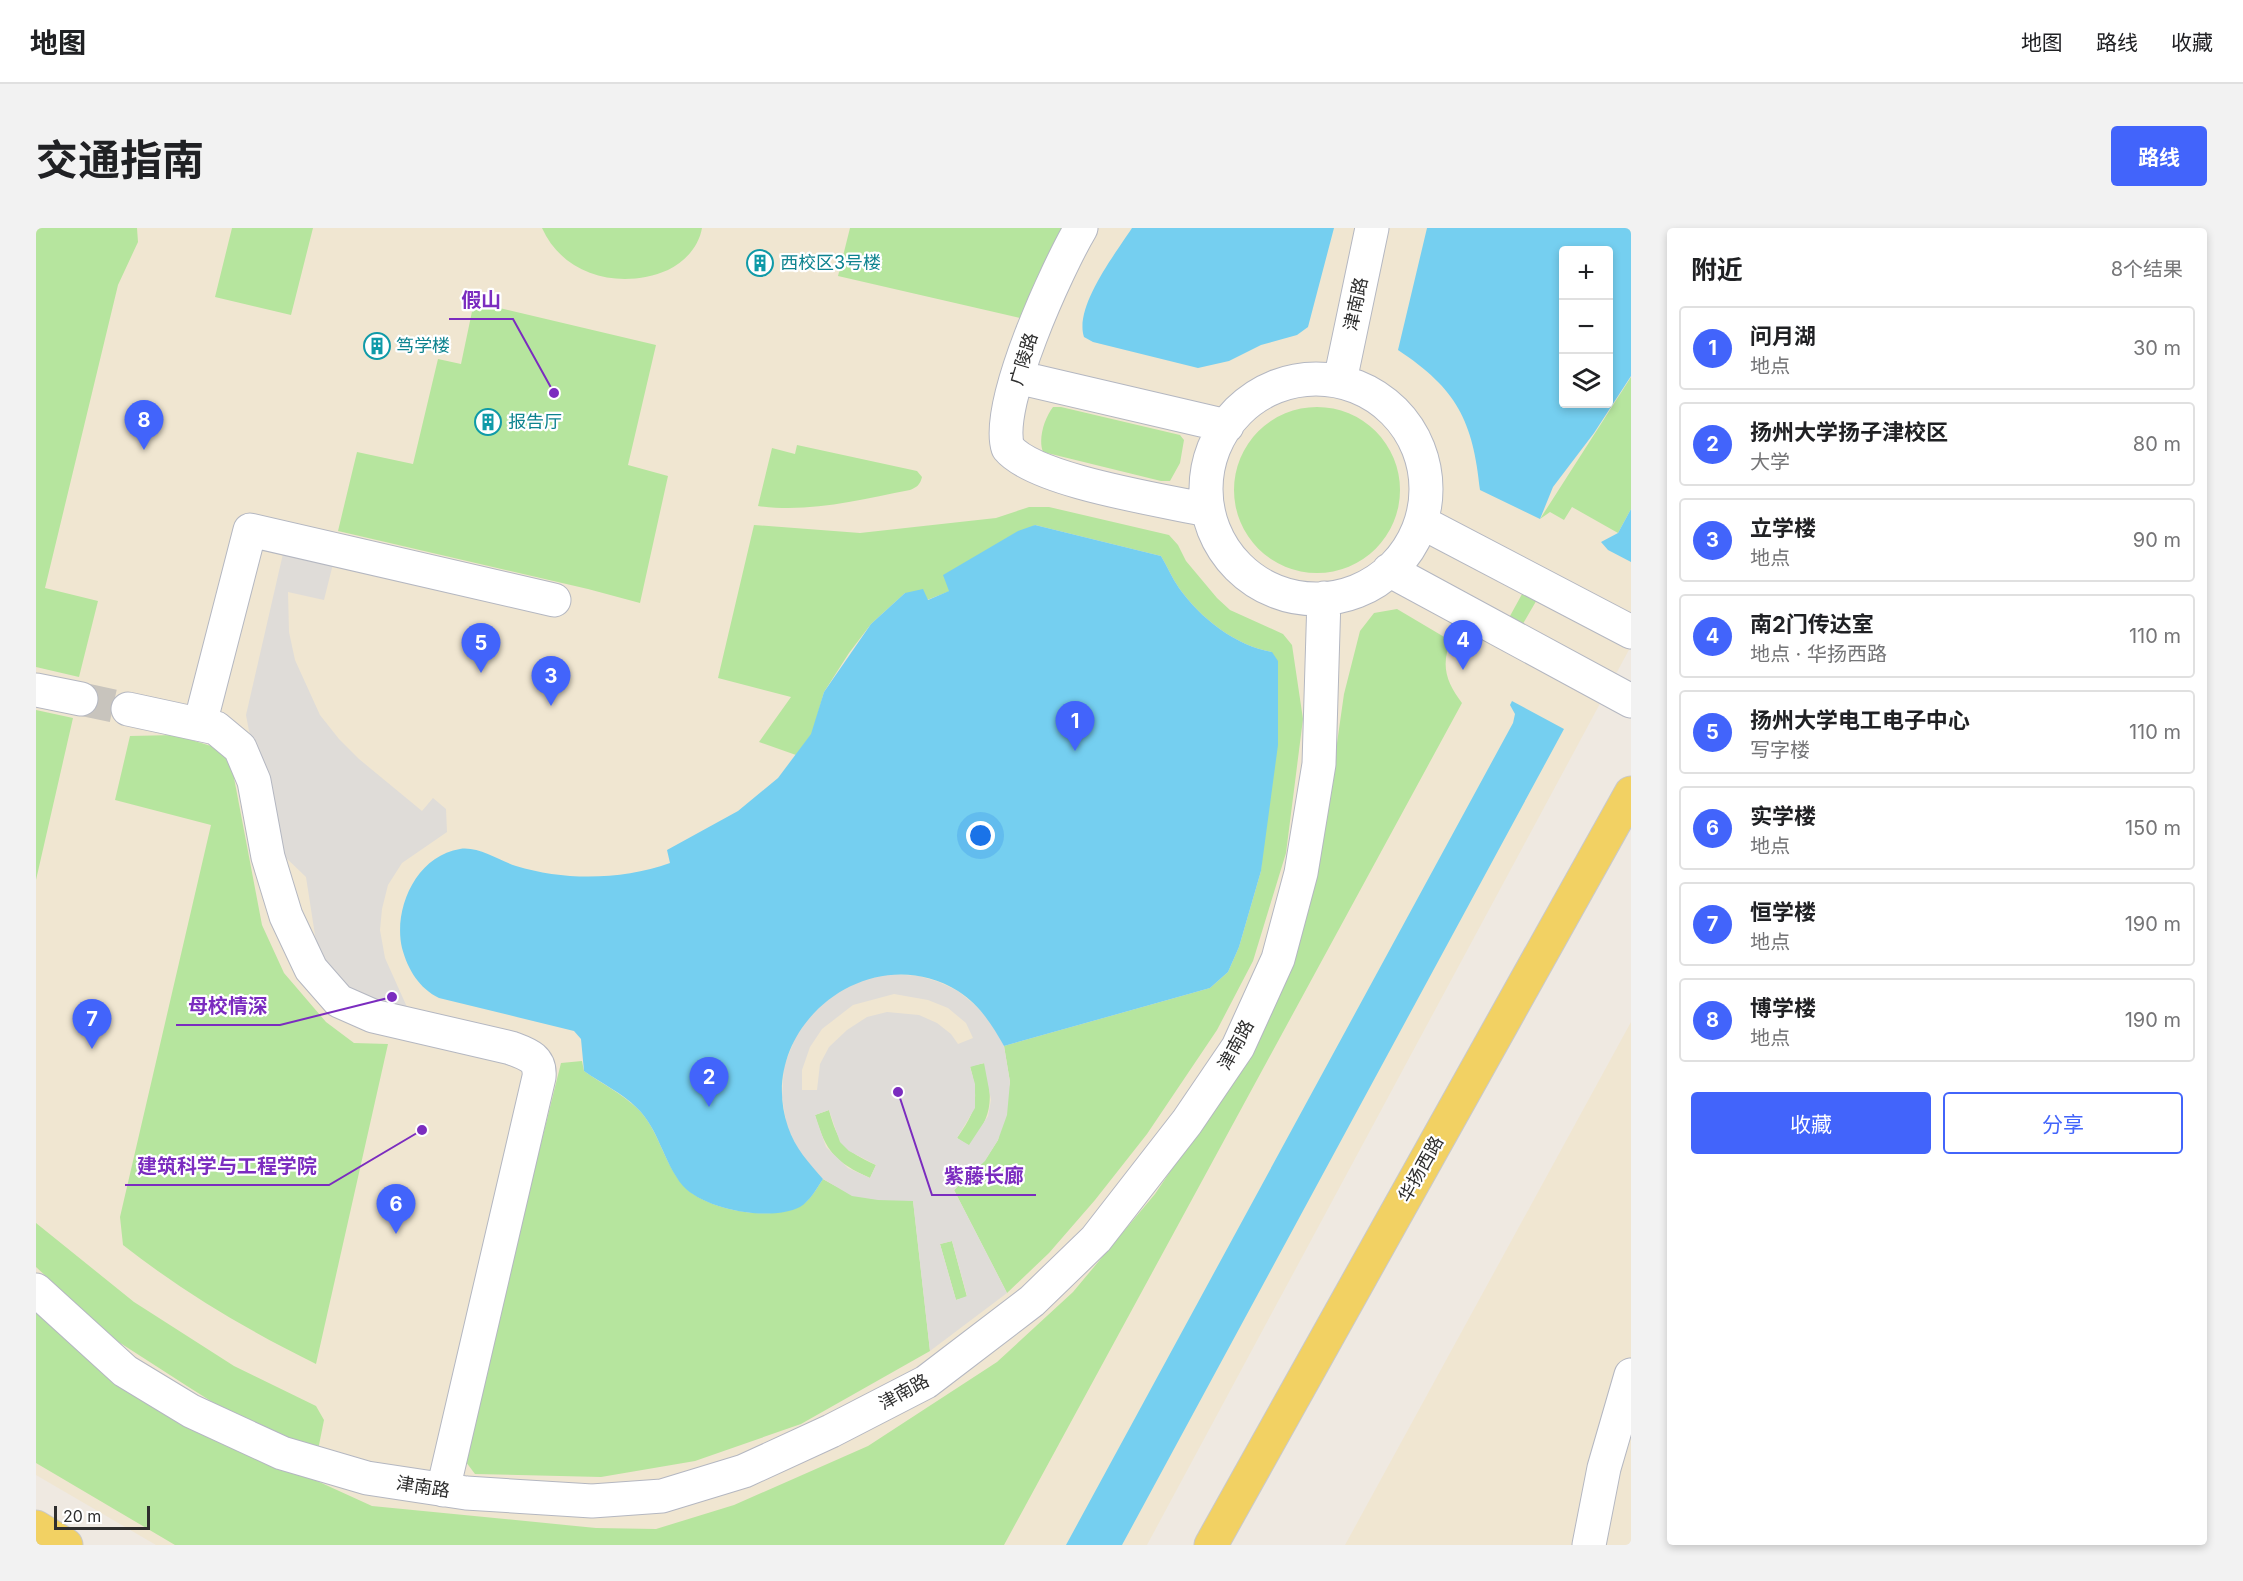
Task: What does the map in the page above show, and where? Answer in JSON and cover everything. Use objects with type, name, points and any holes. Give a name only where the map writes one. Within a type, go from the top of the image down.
[{"type":"main road","name":"华扬西路","points":[[1211,1545],[1631,793]]},
{"type":"main road","points":[[36,1527],[66,1545]]},
{"type":"lane","name":"广陵路","points":[[1082,228],[1051,287],[1017,377],[1006,426],[1008,448],[1019,458],[1052,475],[1208,510]]},
{"type":"lane","name":"津南路","points":[[1340,381],[1372,228]]},
{"type":"lane","points":[[1017,377],[1227,426]]},
{"type":"lane","points":[[1303,379],[1340,381],[1374,394],[1401,418],[1420,449],[1427,486],[1421,522],[1405,555],[1378,580],[1345,596],[1309,600],[1273,591],[1243,572],[1220,544],[1208,510],[1207,474],[1217,439],[1239,410],[1269,389],[1303,379]]},
{"type":"lane","points":[[1421,522],[1631,632]]},
{"type":"lane","points":[[200,724],[250,530],[554,600]]},
{"type":"lane","points":[[1389,570],[1631,701]]},
{"type":"lane","name":"津南路","points":[[36,1290],[125,1371],[191,1411],[282,1454],[367,1478],[444,1490],[592,1501],[662,1497],[744,1471],[831,1431],[926,1382],[1032,1301],[1096,1239],[1187,1122],[1238,1047],[1278,959],[1302,873],[1319,764],[1324,598]]},
{"type":"lane","points":[[36,690],[81,699]]},
{"type":"lane","points":[[128,709],[216,728],[240,748],[254,781],[268,857],[286,916],[311,969],[331,994],[361,1013],[525,1053],[533,1057],[540,1070],[444,1490]]},
{"type":"lane","points":[[1589,1545],[1604,1468],[1631,1375]]},
{"type":"shaded area","points":[[36,228],[1631,228],[1631,646],[1147,1545],[156,1545],[36,1475]]},
{"type":"shaded area","points":[[285,545],[335,556],[324,600],[288,592],[289,632],[295,660],[320,715],[359,759],[422,811],[433,798],[446,809],[447,832],[402,863],[388,885],[382,909],[380,930],[385,958],[411,1016],[351,1001],[317,948],[306,877],[281,853],[259,755],[249,731],[246,715]]},
{"type":"shaded area","points":[[892,974],[919,976],[958,991],[990,1021],[1004,1046],[1010,1082],[1007,1115],[998,1140],[985,1161],[954,1190],[1007,1293],[930,1351],[913,1201],[878,1200],[852,1196],[823,1179],[800,1153],[787,1127],[782,1097],[784,1066],[798,1031],[811,1013],[827,998],[866,978]],"holes":[[[894,994],[928,1000],[948,1008],[966,1023],[973,1038],[958,1044],[951,1034],[937,1023],[919,1015],[887,1012],[867,1017],[847,1030],[829,1047],[820,1064],[817,1090],[802,1090],[802,1070],[810,1047],[822,1029],[853,1005]],[[984,1063],[991,1100],[988,1116],[969,1145],[957,1138],[975,1108],[975,1084],[970,1067]],[[829,1110],[840,1142],[849,1151],[876,1165],[870,1178],[848,1168],[826,1147],[815,1115]],[[952,1241],[967,1296],[956,1300],[940,1244]]]},
{"type":"shaded area","points":[[1631,1022],[1631,1545],[1345,1545]]},
{"type":"green space","points":[[36,228],[137,228],[138,242],[118,285],[45,588],[98,601],[79,677],[36,667]]},
{"type":"green space","points":[[232,228],[313,228],[291,315],[215,297]]},
{"type":"green space","points":[[542,228],[702,228],[698,241],[680,263],[650,276],[632,279],[596,275],[579,268],[564,258],[552,245]]},
{"type":"green space","points":[[850,228],[1063,228],[1020,318],[838,276]]},
{"type":"green space","points":[[474,302],[656,345],[628,465],[668,476],[640,603],[338,531],[357,452],[413,464],[438,359],[461,364]]},
{"type":"green space","points":[[1631,377],[1631,509],[1618,533],[1572,507],[1564,520],[1550,512],[1540,519],[1613,408]]},
{"type":"green space","points":[[1053,407],[1180,435],[1184,440],[1180,463],[1170,481],[1161,481],[1043,452],[1041,441],[1043,429]]},
{"type":"green space","points":[[1317,407],[1349,414],[1376,431],[1393,458],[1400,490],[1393,522],[1376,549],[1349,566],[1317,573],[1285,566],[1258,549],[1241,522],[1234,490],[1241,458],[1258,431],[1285,414]]},
{"type":"green space","points":[[797,445],[917,471],[922,477],[918,485],[910,490],[853,501],[796,508],[758,506],[772,448],[795,454]]},
{"type":"green space","points":[[1029,507],[1049,507],[1169,535],[1178,545],[1186,561],[1230,610],[1283,634],[1292,645],[1303,719],[1286,853],[1253,961],[1217,1030],[1147,1134],[1095,1200],[1049,1253],[1007,1293],[954,1190],[985,1160],[998,1140],[1010,1082],[1004,1046],[1210,988],[1228,972],[1239,947],[1261,871],[1272,652],[1245,644],[1208,620],[1179,588],[1161,556],[1035,525],[944,575],[950,591],[927,600],[905,593],[871,624],[824,692],[812,734],[796,755],[759,742],[791,697],[718,678],[754,525],[860,533],[996,518]]},
{"type":"green space","points":[[1528,583],[1542,591],[1517,634],[1504,627]]},
{"type":"green space","points":[[1397,609],[1451,641],[1446,658],[1447,674],[1452,688],[1462,703],[1004,1545],[175,1545],[36,1463],[36,1313],[114,1380],[185,1421],[372,1506],[596,1528],[656,1529],[734,1505],[868,1446],[997,1362],[1073,1292],[1155,1194],[1236,1074],[1289,961],[1309,909],[1323,841],[1344,694],[1360,631],[1374,613]]},
{"type":"green space","points":[[36,710],[73,718],[36,880]]},
{"type":"green space","points":[[175,735],[211,746],[231,762],[262,925],[284,973],[326,1022],[354,1043],[388,1044],[316,1364],[216,1309],[169,1279],[123,1245],[120,1217],[211,825],[115,800],[130,736]]},
{"type":"green space","points":[[582,1061],[584,1071],[637,1108],[651,1126],[677,1177],[684,1186],[707,1202],[756,1213],[788,1211],[807,1201],[823,1179],[857,1195],[886,1200],[913,1200],[930,1351],[801,1424],[695,1461],[601,1477],[475,1474],[466,1462],[468,1437],[561,1063]]},
{"type":"green space","points":[[985,1063],[990,1097],[989,1107],[983,1125],[969,1146],[957,1138],[969,1120],[974,1104],[975,1087],[970,1066]]},
{"type":"green space","points":[[829,1110],[836,1131],[844,1145],[876,1165],[870,1178],[848,1167],[828,1147],[815,1115]]},
{"type":"green space","points":[[36,1223],[134,1302],[234,1366],[316,1406],[324,1420],[318,1450],[258,1431],[114,1339],[36,1267]]},
{"type":"green space","points":[[952,1241],[967,1297],[956,1300],[940,1244]]},
{"type":"water","points":[[1132,228],[1334,228],[1308,327],[1297,335],[1261,345],[1229,361],[1198,368],[1093,342],[1084,337],[1082,325],[1090,296]]},
{"type":"water","points":[[1427,228],[1631,228],[1631,376],[1613,404],[1613,246],[1559,246],[1559,408],[1610,408],[1553,487],[1540,519],[1480,490],[1473,444],[1467,426],[1448,393],[1418,364],[1398,350]]},
{"type":"water","points":[[1631,509],[1631,562],[1608,550],[1601,542],[1618,533]]},
{"type":"water","points":[[1035,525],[1161,556],[1179,588],[1208,620],[1245,644],[1272,652],[1278,661],[1278,745],[1261,871],[1239,947],[1228,972],[1210,988],[1004,1046],[979,1009],[958,991],[924,977],[889,975],[856,984],[827,1001],[803,1026],[788,1056],[782,1090],[788,1127],[794,1142],[823,1179],[810,1198],[800,1207],[788,1211],[756,1213],[706,1202],[683,1186],[670,1167],[644,1116],[625,1098],[584,1071],[581,1039],[574,1031],[439,998],[415,978],[402,948],[401,917],[411,886],[431,862],[445,854],[467,849],[535,871],[574,876],[633,873],[670,863],[667,850],[738,811],[778,778],[811,734],[824,692],[871,624],[905,593],[923,589],[928,600],[949,591],[943,575],[1018,531]]},
{"type":"water","points":[[1512,701],[1564,729],[1122,1545],[1066,1545],[1513,723],[1515,714],[1510,705]]},
{"type":"tunnel","points":[[81,699],[128,709]]},
{"type":"place","name":"西校区3号楼","points":[[760,263]]},
{"type":"place","name":"笃学楼","points":[[377,346]]},
{"type":"place","name":"假山","points":[[554,393]]},
{"type":"place","name":"报告厅","points":[[488,422]]},
{"type":"place","name":"博学楼","points":[[144,450]]},
{"type":"place","name":"南2门传达室","points":[[1463,670]]},
{"type":"place","name":"扬州大学电工电子中心","points":[[481,673]]},
{"type":"place","name":"立学楼","points":[[551,706]]},
{"type":"place","name":"问月湖","points":[[1075,751]]},
{"type":"place","name":"母校情深","points":[[392,997]]},
{"type":"place","name":"恒学楼","points":[[92,1049]]},
{"type":"place","name":"紫藤长廊","points":[[898,1092]]},
{"type":"place","name":"扬州大学扬子津校区","points":[[709,1107]]},
{"type":"place","name":"建筑科学与工程学院","points":[[422,1130]]},
{"type":"place","name":"实学楼","points":[[396,1234]]}]
